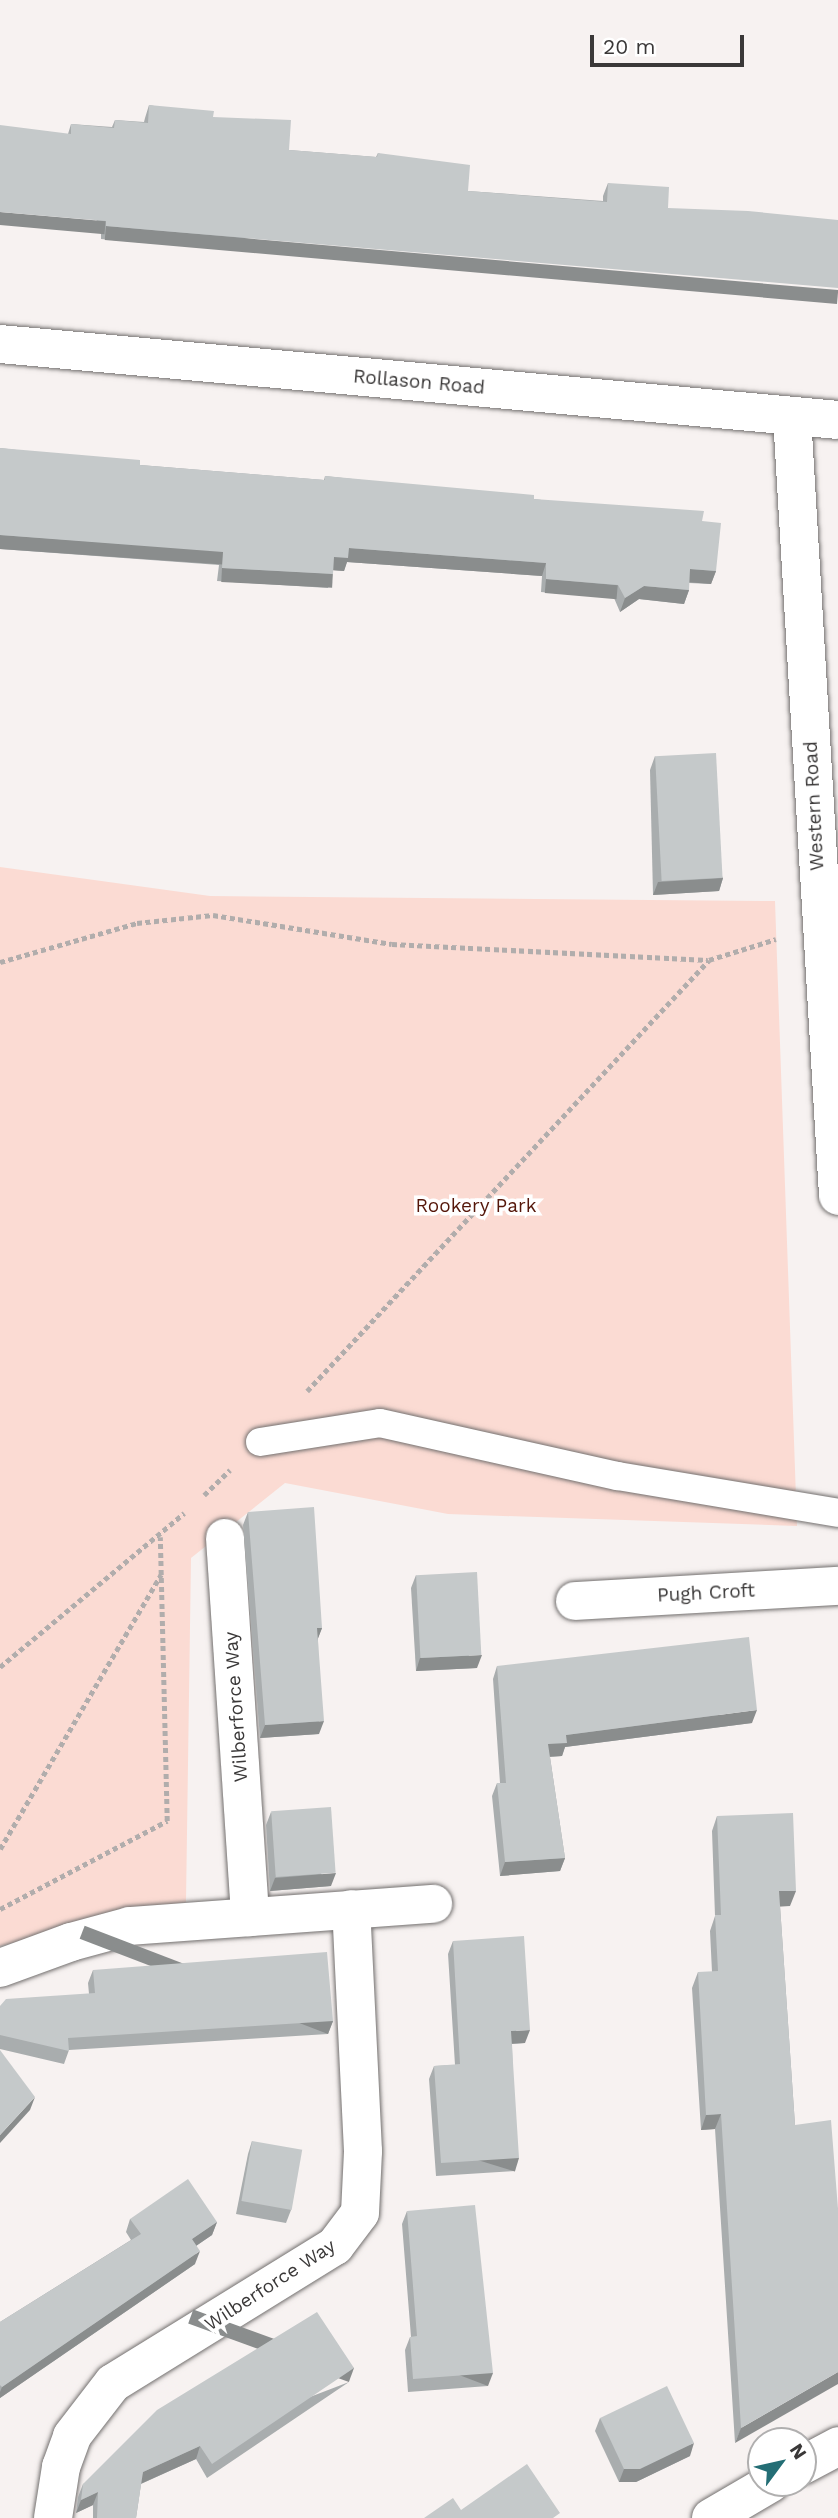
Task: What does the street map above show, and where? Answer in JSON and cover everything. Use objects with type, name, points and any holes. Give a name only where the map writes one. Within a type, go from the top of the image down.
[{"type":"street","name":"Rollason Road","points":[[0,344],[838,420]]},
{"type":"street","name":"Western Road","points":[[792,416],[838,1196]]},
{"type":"street","name":"Wilberforce Way","points":[[225,1538],[250,1917]]},
{"type":"street","name":"Pugh Croft","points":[[575,1601],[838,1586]]},
{"type":"street","points":[[0,1968],[58,1946],[130,1926],[433,1903]]},
{"type":"street","name":"Wilberforce Way","points":[[53,2518],[61,2467],[72,2436],[113,2383],[335,2246],[360,2213],[363,2172],[351,1909]]},
{"type":"street","points":[[817,2457],[838,2446]]},
{"type":"street","points":[[711,2518],[747,2497]]},
{"type":"lane","points":[[260,1442],[380,1423],[618,1476],[838,1513]]},
{"type":"path","points":[[0,962],[123,926],[212,915],[392,944],[709,960],[821,925]]},
{"type":"path","points":[[200,1499],[260,1442],[709,960]]},
{"type":"path","points":[[0,1667],[160,1536],[190,1508]]},
{"type":"path","points":[[0,1909],[167,1821],[160,1536]]},
{"type":"path","points":[[0,1849],[161,1574]]},
{"type":"green space","name":"Rookery Park","points":[[0,867],[210,896],[775,901],[797,1526],[448,1514],[285,1483],[191,1558],[186,1902],[0,1946]]},
{"type":"building","points":[[149,105],[214,111],[213,117],[291,120],[289,150],[377,157],[378,153],[470,165],[468,191],[607,202],[608,183],[669,187],[668,208],[748,211],[838,220],[838,288],[106,226],[106,221],[0,212],[0,125],[71,134],[71,124],[114,128],[115,120],[148,123]]},
{"type":"building","points":[[0,448],[140,460],[140,465],[325,480],[325,476],[534,495],[534,499],[704,511],[702,521],[721,523],[716,571],[690,569],[689,590],[644,586],[625,598],[618,585],[546,579],[546,563],[349,548],[348,558],[334,557],[333,574],[222,568],[223,552],[0,535]]},
{"type":"building","points":[[716,753],[723,878],[662,881],[655,756]]},
{"type":"building","points":[[314,1507],[322,1628],[317,1628],[324,1721],[265,1725],[248,1512]]},
{"type":"building","points":[[477,1572],[481,1655],[420,1658],[416,1575]]},
{"type":"building","points":[[749,1637],[757,1710],[566,1735],[567,1743],[548,1744],[565,1858],[505,1862],[497,1783],[506,1783],[497,1666]]},
{"type":"building","points":[[331,1807],[336,1873],[276,1877],[271,1811]]},
{"type":"building","points":[[793,1813],[796,1891],[779,1891],[795,2125],[831,2120],[838,2209],[838,2372],[741,2428],[721,2114],[706,2115],[698,1972],[718,1971],[715,1915],[721,1915],[717,1816]]},
{"type":"building","points":[[524,1936],[530,2030],[511,2031],[519,2158],[441,2163],[434,2066],[460,2064],[453,1941]]},
{"type":"building","points":[[327,1952],[333,2021],[68,2038],[69,2051],[0,2035],[0,2006],[6,1999],[95,1993],[93,1970]]},
{"type":"building","points":[[0,2050],[35,2097],[0,2135]]},
{"type":"building","points":[[252,2141],[302,2150],[292,2210],[241,2201]]},
{"type":"building","points":[[188,2179],[217,2222],[192,2239],[200,2251],[2,2387],[0,2322],[141,2234],[130,2219]]},
{"type":"building","points":[[475,2205],[493,2373],[413,2379],[410,2337],[417,2336],[407,2211]]},
{"type":"building","points":[[317,2312],[354,2368],[212,2464],[200,2446],[143,2472],[136,2518],[97,2518],[98,2492],[81,2500],[83,2484],[157,2410]]},
{"type":"building","points":[[667,2386],[694,2443],[640,2469],[624,2469],[600,2418]]},
{"type":"building","points":[[527,2464],[560,2513],[553,2518],[424,2518],[453,2498],[461,2510]]}]
